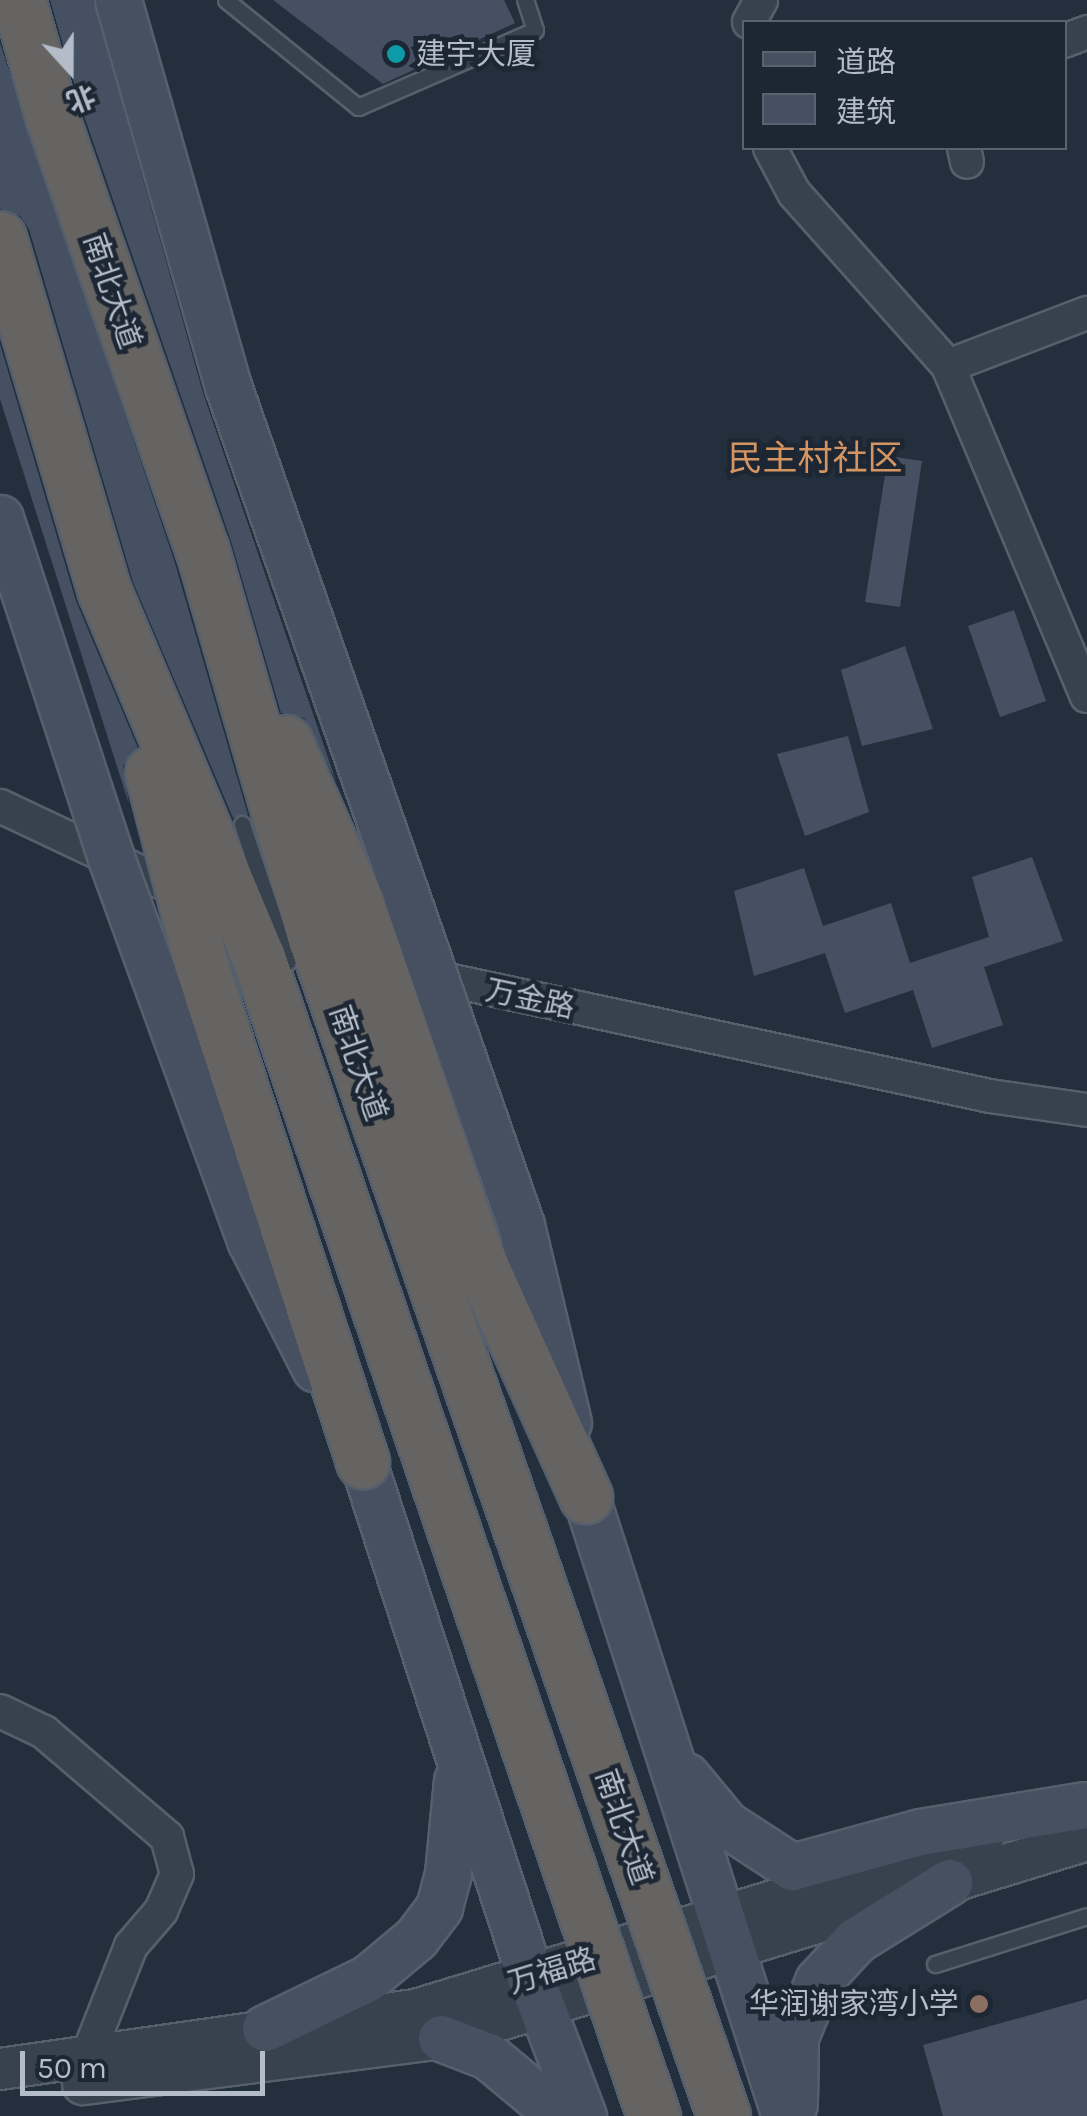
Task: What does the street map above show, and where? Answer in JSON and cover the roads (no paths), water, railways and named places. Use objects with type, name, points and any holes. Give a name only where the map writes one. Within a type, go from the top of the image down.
[{"type":"highway","name":"南北大道","points":[[19,0],[53,119],[203,551],[314,939],[724,2116]]},
{"type":"highway","name":"南北大道","points":[[0,238],[105,592],[259,958],[654,2116]]},
{"type":"highway","points":[[203,551],[358,904],[476,1253],[586,1497]]},
{"type":"highway","points":[[105,592],[202,963],[363,1462]]},
{"type":"main road","points":[[118,0],[228,386],[521,1226],[586,1497],[785,2116]]},
{"type":"main road","points":[[0,518],[111,858],[250,1240],[363,1462],[458,1762],[537,1995],[583,2116]]},
{"type":"main road","points":[[665,1741],[710,1810],[773,1860],[792,1867],[920,1832],[1086,1816]]},
{"type":"main road","points":[[265,2028],[368,1978],[416,1938],[439,1907],[458,1762]]},
{"type":"main road","points":[[794,2116],[795,2037],[818,1980],[856,1940],[949,1882]]},
{"type":"main road","points":[[441,2038],[488,2056],[560,2116]]},
{"type":"street","points":[[771,150],[794,192],[948,366],[1087,696]]},
{"type":"street","points":[[948,366],[1087,312]]},
{"type":"street","name":"万金路","points":[[0,806],[295,961],[952,1088],[1087,1110]]},
{"type":"street","points":[[0,1710],[44,1732],[167,1837],[177,1874],[160,1911],[130,1946],[87,2057]]},
{"type":"street","name":"万福路","points":[[0,2095],[441,2038],[618,1953],[726,1934],[949,1882],[1086,1816]]},
{"type":"street","name":"万福路","points":[[726,1934],[1086,1816]]},
{"type":"street","name":"万福路","points":[[0,2068],[265,2028],[537,1995]]},
{"type":"lane","points":[[226,0],[358,107],[535,30],[525,0]]},
{"type":"lane","points":[[295,961],[249,821],[295,961]]},
{"type":"lane","points":[[572,1814],[618,1953]]},
{"type":"lane","points":[[935,1964],[1087,1916]]},
{"type":"place","name":"建宇大厦","points":[[396,54]]},
{"type":"place","name":"华润谢家湾小学","points":[[979,2004]]},
{"type":"district","name":"民主村社区","points":[[815,459]]}]
